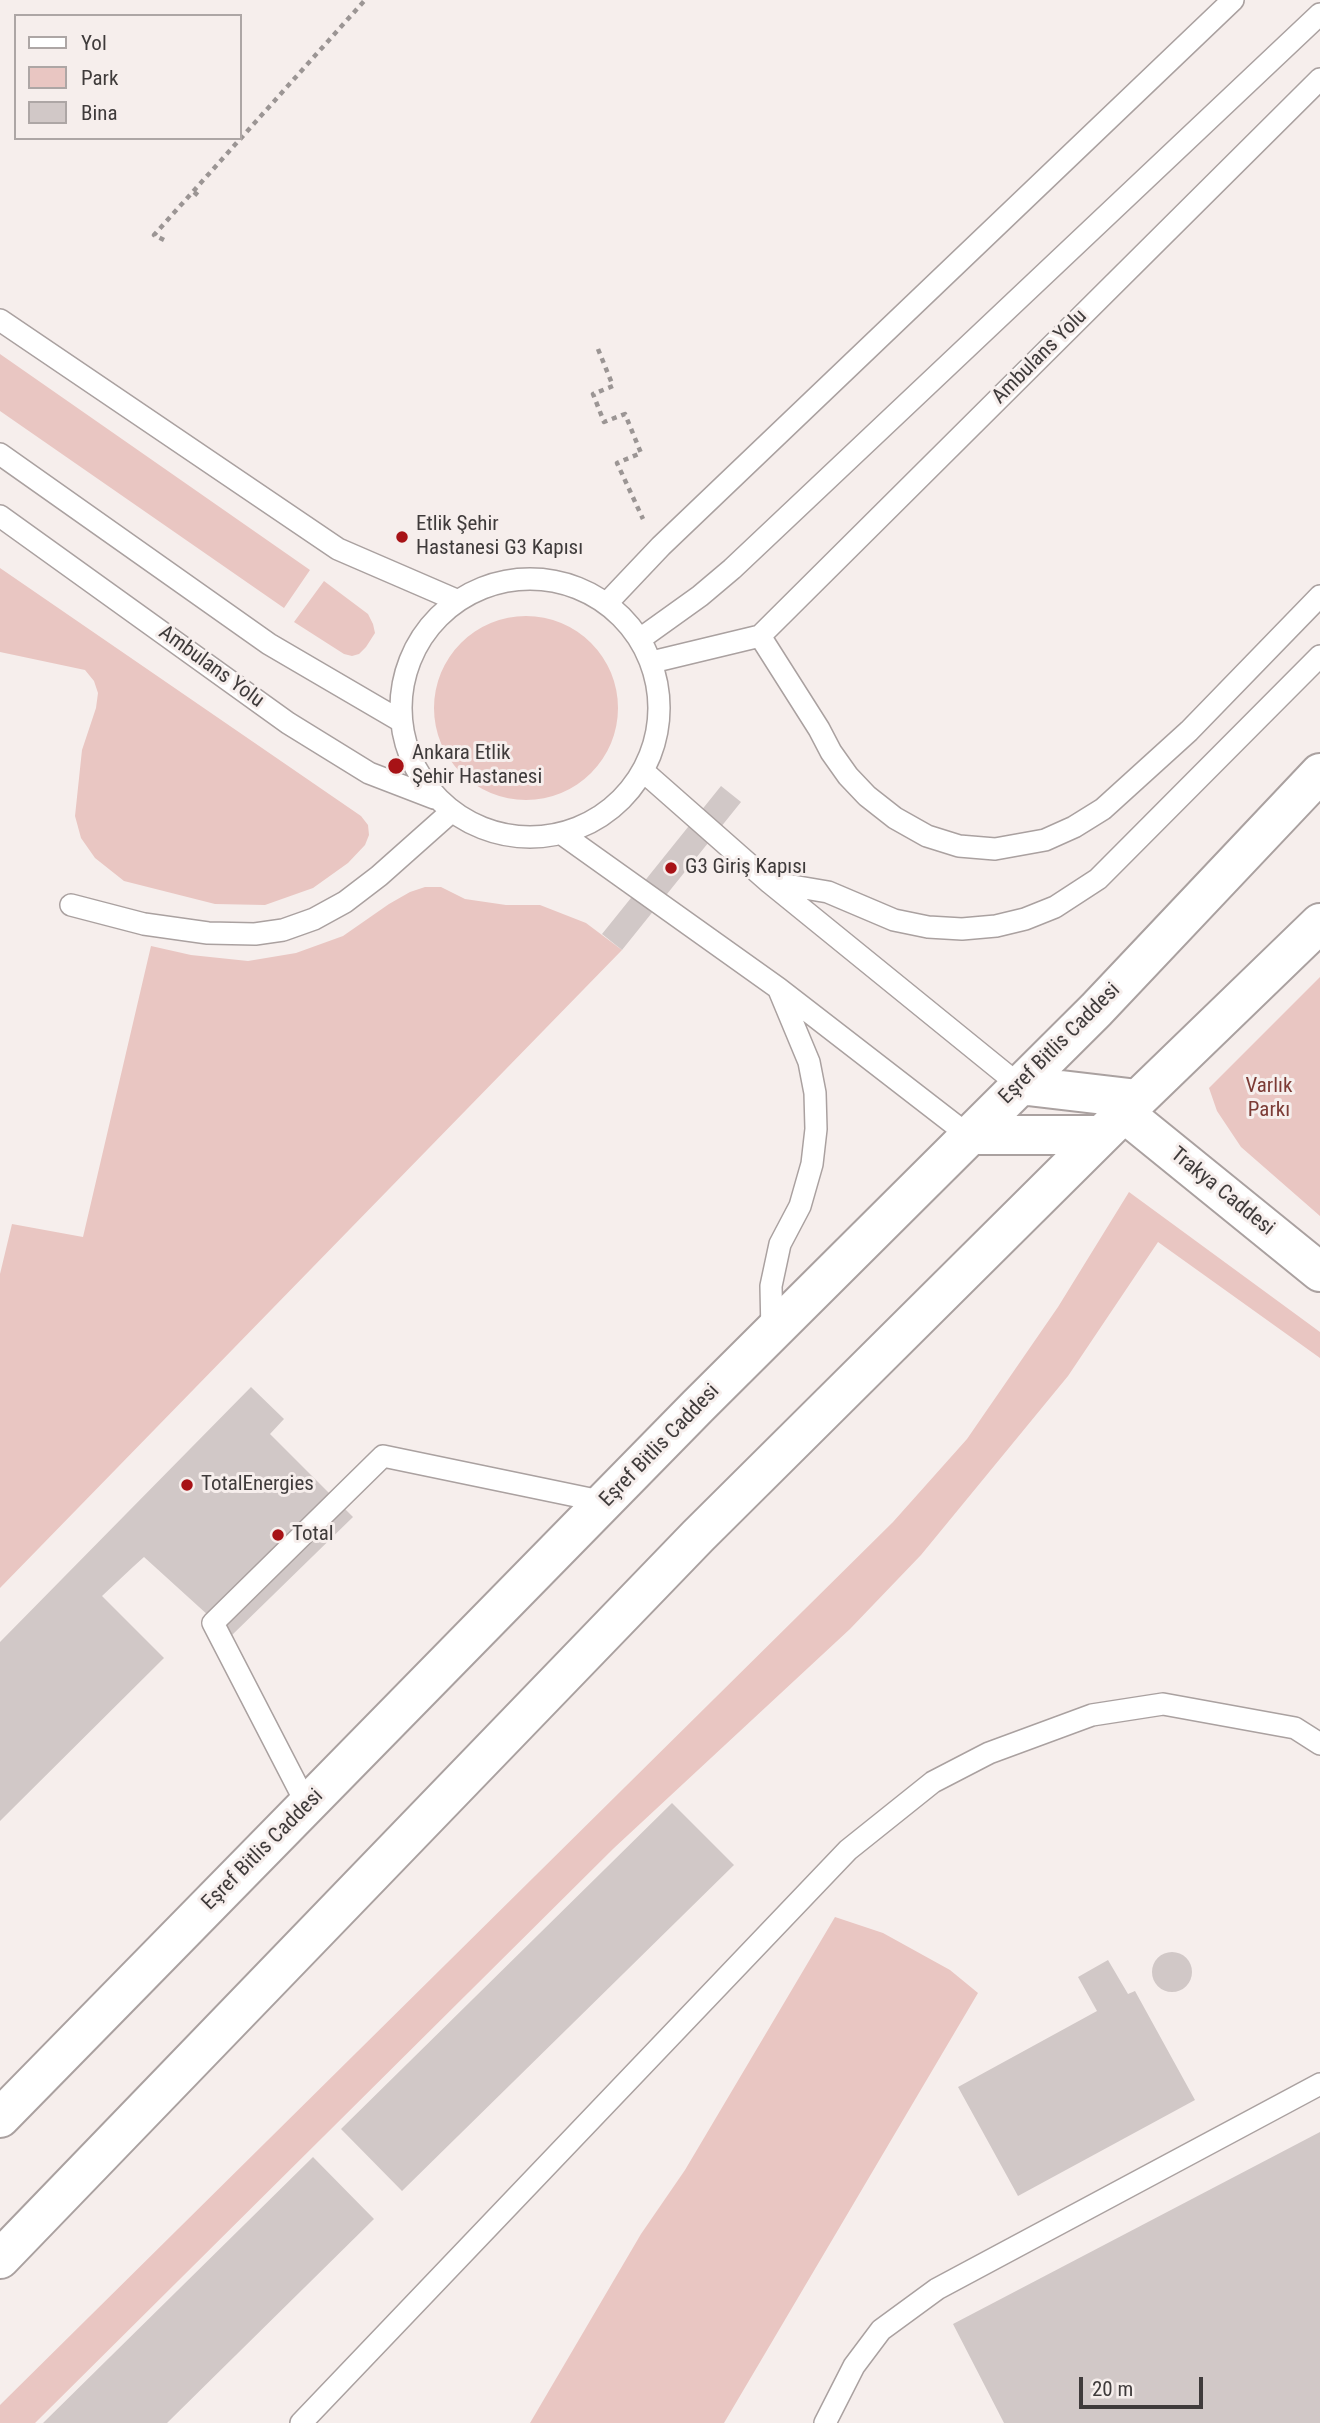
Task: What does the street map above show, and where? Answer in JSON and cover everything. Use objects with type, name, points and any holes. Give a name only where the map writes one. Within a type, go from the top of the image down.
[{"type":"main road","name":"Eşref Bitlis Caddesi","points":[[0,2118],[968,1135],[1096,1010],[1320,773]]},
{"type":"main road","points":[[0,2259],[698,1536],[1121,1116],[1320,923]]},
{"type":"main road","points":[[1019,1085],[1121,1116]]},
{"type":"main road","points":[[968,1135],[1121,1116]]},
{"type":"main road","name":"Trakya Caddesi","points":[[1121,1116],[1320,1272]]},
{"type":"lane","points":[[607,603],[661,545],[1233,0]]},
{"type":"lane","points":[[640,639],[700,596],[732,569],[1320,14]]},
{"type":"lane","name":"Ambulans Yolu","points":[[760,636],[1320,79]]},
{"type":"lane","points":[[0,320],[338,549],[456,600]]},
{"type":"lane","points":[[0,454],[270,644],[400,720]]},
{"type":"lane","name":"Ambulans Yolu","points":[[0,516],[288,723],[369,773],[434,797]]},
{"type":"lane","points":[[532,578],[572,584],[607,603],[640,639],[652,662],[660,698],[657,736],[643,771],[624,798],[598,818],[562,834],[524,838],[485,831],[452,812],[434,797],[411,762],[400,720],[404,674],[423,633],[456,600],[492,583],[532,578]]},
{"type":"lane","points":[[652,662],[760,636],[831,752],[867,796],[895,818],[927,836],[959,846],[995,849],[1045,840],[1074,828],[1103,809],[1189,731],[1320,596]]},
{"type":"lane","points":[[769,882],[828,892],[894,920],[928,927],[962,929],[996,926],[1025,919],[1055,907],[1098,879],[1320,656]]},
{"type":"lane","points":[[643,771],[769,882],[1019,1085]]},
{"type":"lane","points":[[71,905],[144,924],[208,933],[255,934],[283,930],[314,919],[345,902],[452,812]]},
{"type":"lane","points":[[562,834],[778,988],[968,1135]]},
{"type":"lane","points":[[772,1334],[771,1286],[780,1244],[800,1206],[812,1164],[816,1129],[815,1093],[809,1062],[778,988]]},
{"type":"lane","points":[[307,1805],[213,1623],[383,1456],[605,1502]]},
{"type":"lane","points":[[301,2423],[848,1850],[933,1782],[989,1754],[1092,1715],[1163,1704],[1295,1728],[1320,1744]]},
{"type":"lane","points":[[825,2423],[853,2367],[881,2330],[937,2289],[1320,2084]]},
{"type":"path","points":[[242,138],[365,0]]},
{"type":"path","points":[[164,240],[154,235],[240,140]]},
{"type":"path","points":[[194,192],[201,198]]},
{"type":"path","points":[[598,349],[613,386],[593,394],[604,422],[625,414],[641,453],[617,463],[640,514],[661,545]]},
{"type":"green space","points":[[0,354],[310,570],[284,608],[0,411]]},
{"type":"green space","points":[[0,568],[361,816],[368,825],[369,835],[365,845],[348,863],[313,888],[265,905],[215,904],[124,881],[95,858],[81,838],[75,816],[82,750],[96,708],[98,693],[94,681],[85,670],[0,652]]},
{"type":"green space","points":[[324,581],[368,614],[373,624],[375,633],[359,654],[344,654],[294,622]]},
{"type":"green space","points":[[526,616],[561,623],[591,643],[611,673],[618,708],[611,743],[591,773],[561,793],[526,800],[491,793],[461,773],[441,743],[434,708],[441,673],[461,643],[491,623]]},
{"type":"green space","points":[[425,887],[441,887],[465,899],[506,905],[540,905],[586,923],[622,950],[0,1588],[0,1274],[12,1224],[83,1237],[151,946],[191,955],[248,961],[296,953],[343,936],[389,904]]},
{"type":"green space","name":"Varlık Parkı","points":[[1320,977],[1320,1216],[1241,1147],[1217,1111],[1209,1088]]},
{"type":"green space","points":[[1129,1192],[1320,1332],[1320,1358],[1158,1242],[1068,1376],[921,1555],[850,1629],[614,1848],[35,2423],[0,2423],[0,2405],[893,1522],[967,1439],[1058,1307]]},
{"type":"green space","points":[[835,1917],[883,1933],[950,1970],[978,1993],[724,2423],[530,2423],[641,2234],[685,2170]]},
{"type":"building","name":"G3 Giriş Kapısı","points":[[721,786],[741,802],[622,950],[602,934]]},
{"type":"building","points":[[251,1387],[284,1419],[270,1434],[353,1517],[231,1636],[144,1557],[102,1596],[164,1658],[0,1821],[0,1642]]},
{"type":"building","points":[[672,1803],[734,1865],[402,2191],[341,2129]]},
{"type":"building","points":[[1172,1952],[1180,1953],[1186,1958],[1191,1964],[1191,1980],[1186,1986],[1180,1991],[1172,1992],[1164,1991],[1158,1986],[1153,1980],[1152,1972],[1153,1964],[1158,1958],[1164,1953]]},
{"type":"building","points":[[1108,1960],[1128,1994],[1135,1991],[1195,2100],[1018,2196],[958,2087],[1097,2011],[1078,1977]]},
{"type":"building","points":[[1320,2132],[1320,2423],[1004,2423],[953,2324]]},
{"type":"building","points":[[313,2157],[374,2219],[167,2423],[43,2423]]},
{"type":"place","name":"Etlik Şehir Hastanesi G3 Kapısı","points":[[402,537]]},
{"type":"place","name":"Ankara Etlik Şehir Hastanesi","points":[[396,766]]},
{"type":"place","name":"G3 Giriş Kapısı","points":[[671,868]]},
{"type":"place","name":"TotalEnergies","points":[[187,1485]]},
{"type":"place","name":"Total","points":[[278,1535]]}]
